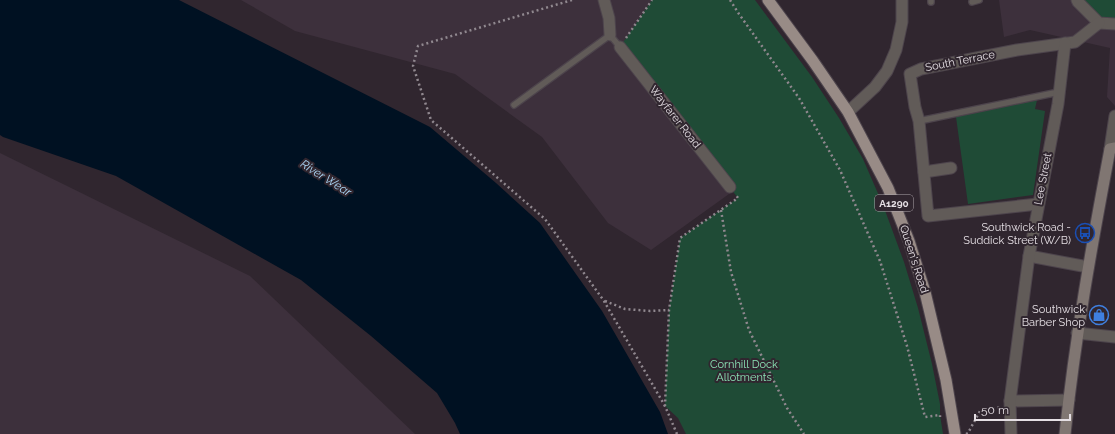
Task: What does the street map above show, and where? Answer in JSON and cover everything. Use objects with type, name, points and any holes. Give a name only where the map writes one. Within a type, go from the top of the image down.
[{"type":"main road","name":"Queen's Road","points":[[768,0],[848,112],[888,188],[909,241],[925,292],[944,373],[955,434]]},
{"type":"main road","points":[[1065,434],[1077,333],[1088,267],[1112,149]]},
{"type":"street","points":[[604,0],[609,18],[610,35]]},
{"type":"street","points":[[848,112],[875,87],[888,71],[896,50],[902,22],[902,0]]},
{"type":"street","points":[[1077,0],[1099,23],[1115,24]]},
{"type":"street","name":"South Terrace","points":[[1038,204],[928,216],[919,121],[915,107],[910,74],[921,69],[1017,50],[1075,42],[1099,23]]},
{"type":"street","name":"Lee Street","points":[[1011,434],[1010,403],[1028,256],[1058,104],[1065,43]]},
{"type":"street","name":"Wayfarer Road","points":[[620,47],[730,187]]},
{"type":"street","points":[[1112,149],[1115,116]]},
{"type":"street","points":[[924,172],[951,168]]},
{"type":"street","points":[[1028,256],[1088,267]]},
{"type":"street","points":[[1077,333],[1115,337]]},
{"type":"street","points":[[1010,403],[1069,400]]},
{"type":"lane","points":[[972,2],[979,0]]},
{"type":"lane","points":[[514,105],[610,35],[620,47]]},
{"type":"lane","points":[[919,121],[1059,92]]},
{"type":"path","points":[[572,0],[418,46],[413,66],[431,120],[546,219],[604,301],[665,406],[677,434]]},
{"type":"path","points":[[620,47],[652,0]]},
{"type":"path","points":[[730,0],[799,98],[840,170],[880,261],[907,346],[925,417],[940,415],[941,422]]},
{"type":"path","points":[[665,406],[668,310],[680,238],[738,198],[730,187]]},
{"type":"path","points":[[721,210],[731,272],[749,330],[788,408],[804,434]]},
{"type":"path","points":[[604,301],[625,309],[650,311],[668,310]]},
{"type":"path","points":[[964,434],[968,433],[980,411],[1010,403]]},
{"type":"shaded area","points":[[241,0],[686,0],[761,171],[651,250],[608,223],[542,137],[455,74],[295,31]]},
{"type":"shaded area","points":[[999,0],[1115,0],[1115,106],[1107,97],[1110,48],[1030,30],[1004,37]]},
{"type":"shaded area","points":[[0,153],[250,276],[415,434],[0,434]]},
{"type":"green space","name":"Cornhill Dock Allotments","points":[[652,0],[755,0],[812,77],[839,118],[863,159],[883,205],[904,262],[918,308],[932,364],[940,404],[943,434],[686,434],[678,418],[665,406],[669,310],[680,238],[738,198],[620,47]]},
{"type":"green space","points":[[1077,0],[1115,0],[1115,24],[1099,23]]},
{"type":"green space","points":[[1037,100],[1035,109],[1045,111],[1033,195],[968,204],[956,117]]},
{"type":"water","name":"River Wear","points":[[0,0],[179,0],[430,127],[496,183],[540,223],[602,311],[660,412],[668,434],[460,434],[437,393],[371,336],[301,280],[116,176],[0,135]]},
{"type":"place","name":"Southwick Road - Suddick Street (W/B)","points":[[1085,233]]},
{"type":"place","name":"Southwick Barber Shop","points":[[1099,315]]}]
